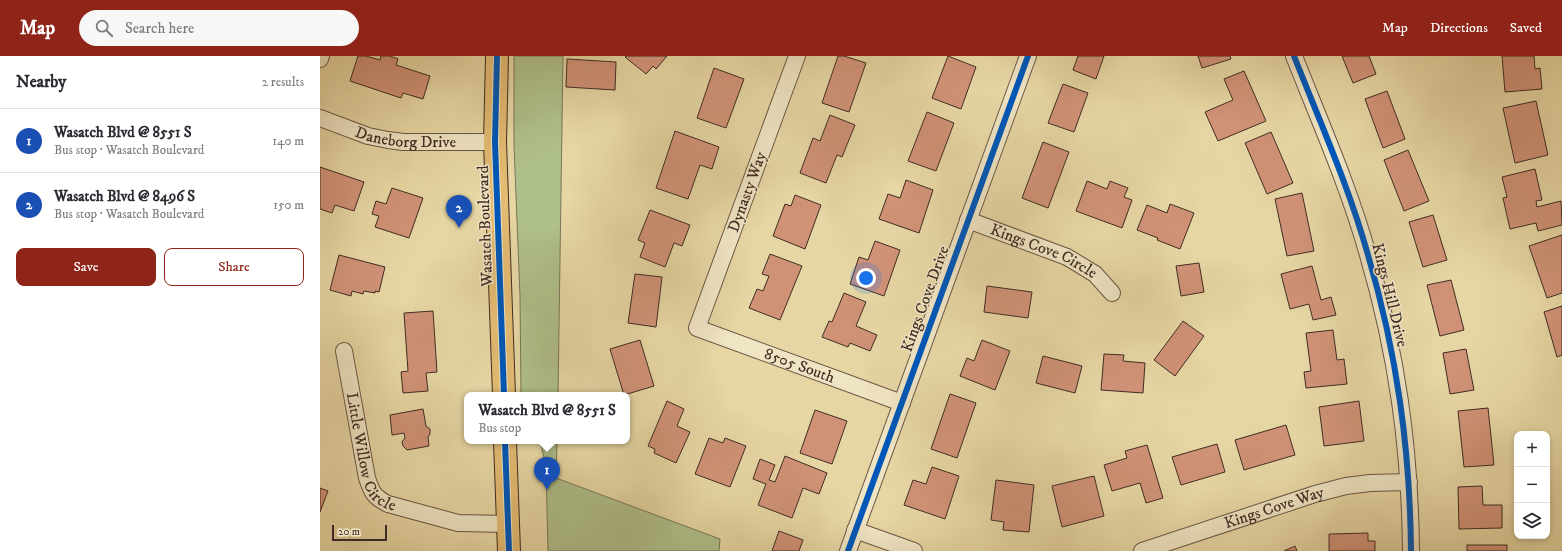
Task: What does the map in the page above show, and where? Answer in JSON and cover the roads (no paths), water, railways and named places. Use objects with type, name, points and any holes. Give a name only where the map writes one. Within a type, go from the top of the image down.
[{"type":"main road","name":"Wasatch Boulevard","points":[[497,56],[494,142],[504,392]]},
{"type":"main road","points":[[505,444],[508,551]]},
{"type":"street","name":"Dynasty Way","points":[[697,328],[797,56]]},
{"type":"street","name":"Kings Cove Drive","points":[[848,551],[1028,56]]},
{"type":"street","name":"Kings Hill Drive","points":[[1294,56],[1344,183],[1368,254],[1387,326],[1401,402],[1409,482],[1411,551]]},
{"type":"street","name":"Daneborg Drive","points":[[320,118],[368,136],[388,140],[403,142],[494,142]]},
{"type":"street","name":"Kings Cove Circle","points":[[968,220],[1067,257],[1095,274],[1112,293]]},
{"type":"street","name":"8505 South","points":[[697,328],[902,403]]},
{"type":"street","name":"Little Willow Circle","points":[[344,350],[367,478],[372,492],[378,499],[388,504],[458,523],[508,524]]},
{"type":"street","name":"Kings Cove Way","points":[[1142,551],[1315,494],[1346,486],[1370,483],[1409,482]]},
{"type":"street","points":[[855,530],[914,551]]},
{"type":"place","name":"Wasatch Blvd @ 8496 S","points":[[459,228]]},
{"type":"place","name":"Wasatch Blvd @ 8551 S","points":[[547,490]]}]
